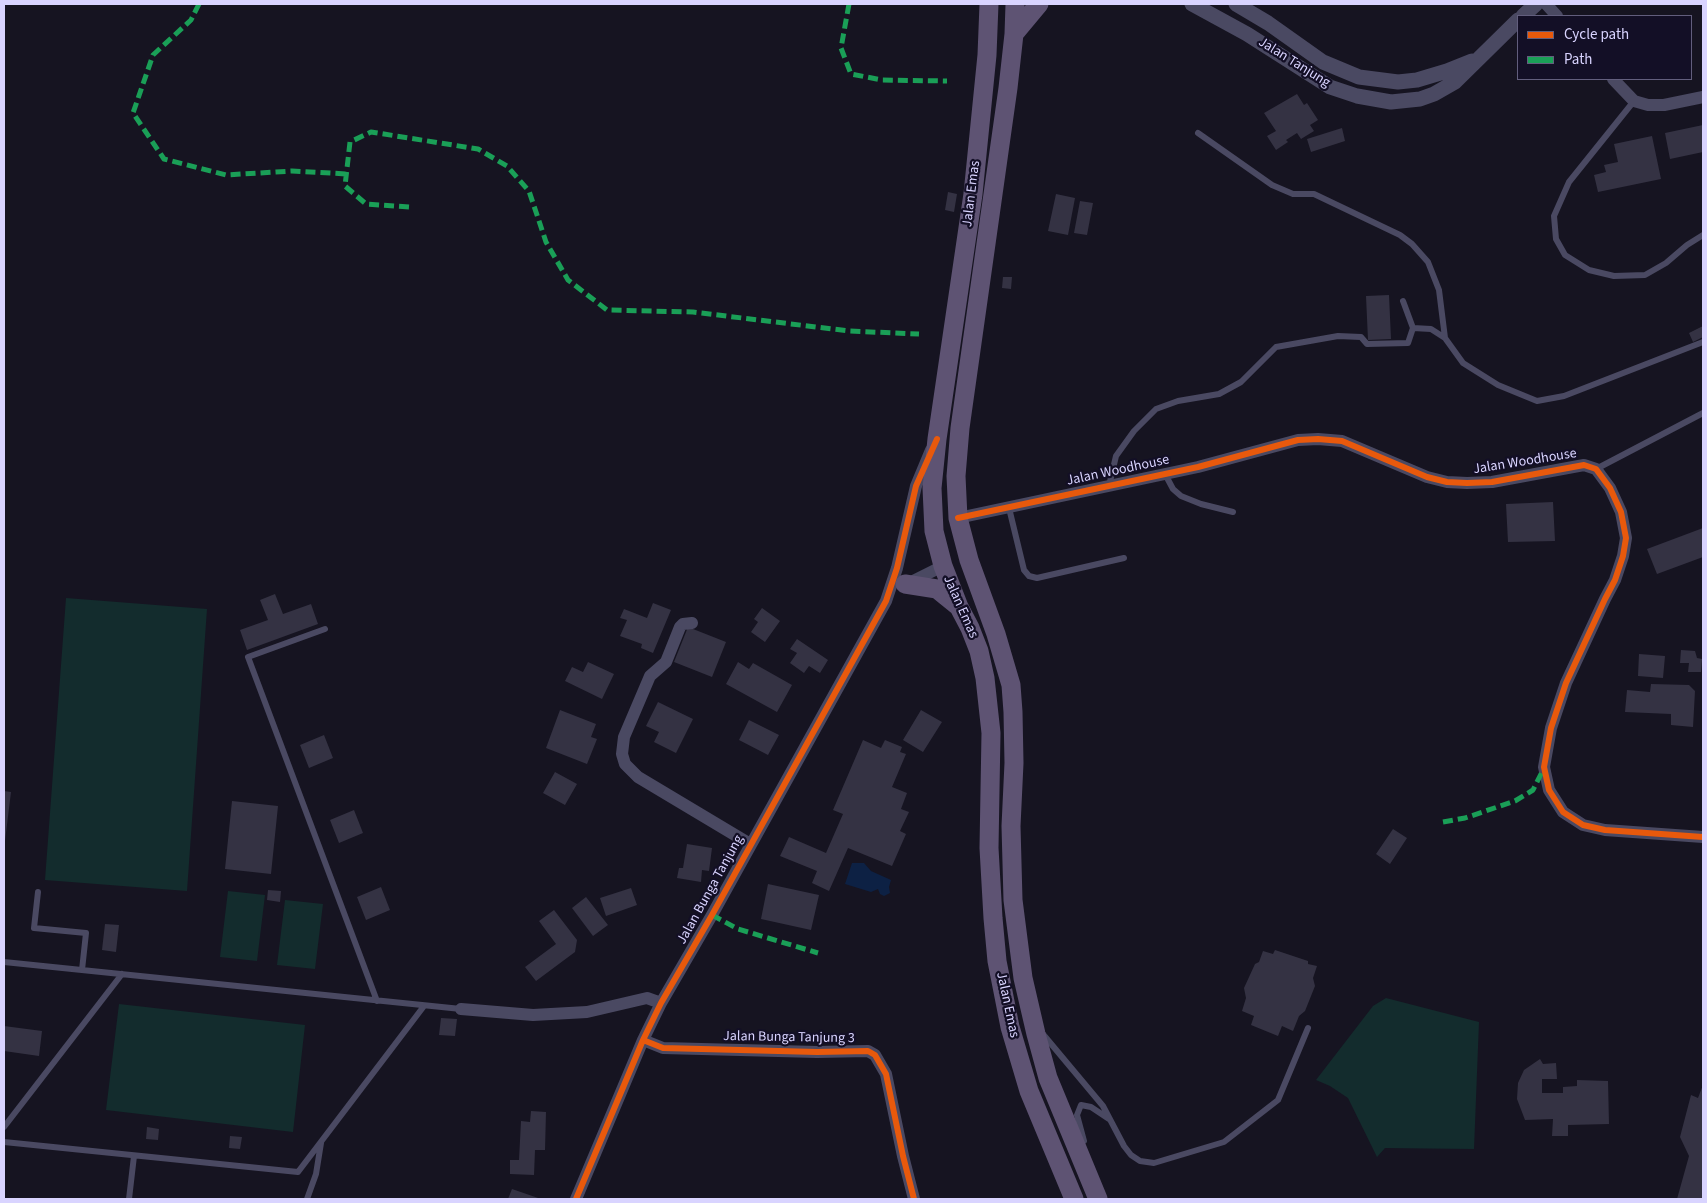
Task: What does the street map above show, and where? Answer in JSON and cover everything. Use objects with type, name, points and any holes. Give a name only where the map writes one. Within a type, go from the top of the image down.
[{"type":"main road","name":"Jalan Emas","points":[[989,4],[987,54],[972,194],[937,439],[932,488],[934,531],[943,566],[979,651],[989,706],[992,733],[989,848],[993,918],[997,961],[1010,1026],[1029,1091],[1074,1199]]},
{"type":"main road","name":"Jalan Emas","points":[[1015,4],[1008,88],[960,428],[956,476],[958,518],[969,560],[996,634],[1011,685],[1014,746],[1011,826],[1013,900],[1023,978],[1048,1078],[1102,1197]]},
{"type":"main road","points":[[1014,34],[1039,4]]},
{"type":"main road","points":[[943,566],[951,562],[957,549],[958,518]]},
{"type":"main road","points":[[905,584],[937,589],[959,607]]},
{"type":"street","name":"Jalan Tanjung","points":[[1192,4],[1247,34],[1330,87],[1374,100],[1406,101],[1434,94],[1455,82],[1517,21]]},
{"type":"street","name":"Jalan Tanjung","points":[[1236,4],[1268,23],[1323,62],[1359,77],[1398,82],[1417,80],[1448,71],[1478,58]]},
{"type":"street","points":[[1523,15],[1536,4]]},
{"type":"street","points":[[1546,4],[1556,15]]},
{"type":"street","points":[[1614,80],[1634,101],[1648,105],[1664,105],[1703,97]]},
{"type":"street","points":[[886,602],[897,568],[916,486],[937,439]]},
{"type":"street","name":"Jalan Woodhouse","points":[[958,518],[1165,474],[1298,440],[1342,441],[1427,476],[1447,482],[1492,482],[1584,465],[1596,469],[1610,488],[1621,512],[1626,538],[1624,556],[1615,580],[1604,599],[1566,683],[1551,728],[1544,767],[1549,790],[1563,812],[1582,825],[1605,830],[1703,837]]},
{"type":"street","points":[[886,602],[905,584],[943,566]]},
{"type":"street","name":"Jalan Bunga Tanjung","points":[[576,1199],[660,1003],[712,915],[886,602]]},
{"type":"street","points":[[692,623],[683,624],[680,627],[666,662],[650,676],[624,737],[622,754],[625,764],[638,778],[750,844]]},
{"type":"street","points":[[461,1009],[533,1016],[588,1012],[647,998],[660,1003]]},
{"type":"street","name":"Jalan Bunga Tanjung 3","points":[[643,1040],[663,1048],[817,1052],[868,1051],[875,1055],[886,1074],[914,1199]]},
{"type":"lane","points":[[1634,101],[1569,182],[1554,216],[1556,238],[1565,255],[1589,270],[1614,276],[1645,275],[1666,263],[1687,245],[1703,235]]},
{"type":"lane","points":[[1198,133],[1272,185],[1293,194],[1314,194],[1400,235],[1412,244],[1428,262],[1439,290],[1445,338]]},
{"type":"lane","points":[[1108,486],[1116,456],[1134,431],[1156,409],[1178,401],[1219,394],[1241,382],[1276,347],[1338,336],[1361,337],[1367,344],[1408,343],[1413,328],[1404,302]]},
{"type":"lane","points":[[1413,328],[1431,329],[1445,338],[1463,363],[1498,385],[1537,401],[1564,396],[1703,342]]},
{"type":"lane","points":[[1596,469],[1703,413]]},
{"type":"lane","points":[[1165,474],[1173,489],[1181,496],[1201,504],[1233,512]]},
{"type":"lane","points":[[1009,508],[1024,570],[1029,576],[1037,578],[1124,558]]},
{"type":"lane","points":[[325,629],[248,657],[377,1001]]},
{"type":"lane","points":[[38,892],[34,928],[86,933],[82,970]]},
{"type":"lane","points":[[4,962],[461,1009]]},
{"type":"lane","points":[[4,1127],[122,974]]},
{"type":"lane","points":[[4,1142],[298,1172],[424,1006]]},
{"type":"lane","points":[[1033,1020],[1052,1046],[1103,1106],[1124,1146],[1131,1155],[1140,1161],[1149,1162],[1224,1142],[1278,1100],[1308,1028]]},
{"type":"lane","points":[[1088,1151],[1077,1115],[1078,1108],[1081,1106],[1091,1107],[1110,1120]]},
{"type":"lane","points":[[306,1199],[316,1174],[322,1142]]},
{"type":"lane","points":[[129,1199],[134,1156]]},
{"type":"green space","points":[[66,598],[207,609],[187,891],[45,880]]},
{"type":"green space","points":[[228,891],[265,895],[257,961],[220,957]]},
{"type":"green space","points":[[285,900],[323,904],[315,969],[277,965]]},
{"type":"green space","points":[[1386,998],[1479,1022],[1474,1149],[1385,1148],[1377,1157],[1348,1098],[1330,1086],[1316,1080],[1373,1006]]},
{"type":"green space","points":[[119,1004],[305,1025],[293,1132],[106,1110]]},
{"type":"water","points":[[852,863],[864,863],[871,871],[891,880],[890,893],[884,896],[880,894],[878,889],[871,892],[845,884]]},
{"type":"building","points":[[1297,94],[1304,105],[1307,103],[1318,120],[1310,125],[1314,131],[1301,139],[1297,133],[1276,150],[1267,136],[1276,131],[1264,113]]},
{"type":"building","points":[[1703,125],[1703,152],[1670,159],[1665,133]]},
{"type":"building","points":[[1342,128],[1345,141],[1311,152],[1307,139]]},
{"type":"building","points":[[1652,136],[1661,179],[1598,192],[1594,175],[1606,172],[1604,165],[1618,162],[1614,144]]},
{"type":"building","points":[[948,192],[957,194],[954,212],[945,210]]},
{"type":"building","points":[[1056,194],[1075,198],[1068,235],[1048,231]]},
{"type":"building","points":[[1080,201],[1093,203],[1087,235],[1074,233]]},
{"type":"building","points":[[1003,277],[1012,277],[1011,289],[1002,288]]},
{"type":"building","points":[[1389,295],[1391,339],[1368,340],[1366,296]]},
{"type":"building","points":[[1703,326],[1703,337],[1693,342],[1689,333]]},
{"type":"building","points":[[1553,502],[1555,541],[1508,542],[1506,504]]},
{"type":"building","points":[[1703,528],[1703,557],[1657,574],[1647,549]]},
{"type":"building","points":[[275,594],[283,614],[311,604],[318,624],[247,650],[240,630],[268,620],[260,600]]},
{"type":"building","points":[[653,603],[671,610],[653,653],[641,648],[642,644],[620,636],[627,620],[620,618],[624,609],[647,618]]},
{"type":"building","points":[[762,608],[780,621],[765,642],[751,632],[758,622],[754,619]]},
{"type":"building","points":[[688,627],[726,642],[712,677],[674,662]]},
{"type":"building","points":[[797,639],[828,660],[820,673],[809,666],[804,673],[790,663],[797,653],[790,649]]},
{"type":"building","points":[[1681,650],[1695,651],[1697,658],[1702,659],[1701,672],[1688,672],[1689,663],[1680,663]]},
{"type":"building","points":[[1639,654],[1665,656],[1663,678],[1638,676]]},
{"type":"building","points":[[588,662],[614,674],[602,699],[565,681],[572,667],[583,672]]},
{"type":"building","points":[[738,662],[749,669],[753,663],[792,685],[777,712],[726,684]]},
{"type":"building","points":[[1651,684],[1689,685],[1695,691],[1693,727],[1671,725],[1671,714],[1625,712],[1627,690],[1650,692]]},
{"type":"building","points":[[658,702],[693,719],[676,753],[654,742],[659,732],[646,726]]},
{"type":"building","points":[[560,710],[596,724],[591,737],[597,739],[587,764],[546,748]]},
{"type":"building","points":[[921,710],[942,722],[923,752],[903,740]]},
{"type":"building","points":[[749,720],[779,735],[768,755],[739,740]]},
{"type":"building","points":[[324,735],[333,758],[309,768],[300,745]]},
{"type":"building","points":[[863,740],[881,748],[885,740],[902,747],[900,752],[906,754],[892,787],[907,793],[901,809],[909,812],[900,831],[906,834],[892,866],[848,848],[829,891],[812,883],[817,871],[780,856],[789,837],[826,853],[843,814],[833,810]]},
{"type":"building","points":[[555,772],[577,784],[565,805],[543,793]]},
{"type":"building","points":[[4,791],[11,792],[5,841],[4,841]]},
{"type":"building","points":[[232,801],[278,806],[271,874],[225,869]]},
{"type":"building","points":[[354,810],[363,833],[339,843],[330,820]]},
{"type":"building","points":[[1393,829],[1407,838],[1390,864],[1376,854]]},
{"type":"building","points":[[687,844],[712,848],[709,871],[702,870],[701,882],[677,878],[679,868],[683,868]]},
{"type":"building","points":[[768,884],[819,895],[811,930],[761,919]]},
{"type":"building","points":[[381,887],[390,910],[366,920],[357,897]]},
{"type":"building","points":[[631,888],[637,905],[606,916],[600,898]]},
{"type":"building","points":[[268,890],[281,891],[280,902],[267,900]]},
{"type":"building","points":[[586,897],[608,925],[593,936],[572,908]]},
{"type":"building","points":[[554,910],[577,940],[575,952],[536,981],[525,967],[556,944],[539,921]]},
{"type":"building","points":[[105,924],[119,925],[116,952],[102,950]]},
{"type":"building","points":[[1275,950],[1317,966],[1313,978],[1315,986],[1305,1011],[1299,1016],[1293,1031],[1282,1026],[1278,1036],[1251,1025],[1254,1016],[1242,1011],[1246,998],[1244,988],[1255,964],[1259,962],[1263,951],[1273,954]]},
{"type":"building","points":[[441,1018],[457,1019],[455,1036],[439,1035]]},
{"type":"building","points":[[4,1026],[42,1031],[39,1056],[4,1051]]},
{"type":"building","points":[[1540,1059],[1543,1064],[1556,1063],[1557,1079],[1542,1079],[1542,1093],[1563,1093],[1563,1087],[1577,1086],[1577,1080],[1608,1081],[1609,1124],[1568,1125],[1568,1136],[1552,1136],[1553,1119],[1525,1120],[1517,1099],[1518,1083],[1524,1070]]},
{"type":"building","points":[[1703,1085],[1703,1199],[1677,1199],[1689,1156],[1680,1137],[1691,1095],[1698,1098]]},
{"type":"building","points":[[531,1111],[546,1112],[545,1150],[535,1150],[534,1175],[510,1174],[510,1160],[519,1160],[521,1121],[530,1122]]},
{"type":"building","points":[[147,1127],[159,1129],[158,1140],[146,1139]]},
{"type":"building","points":[[230,1136],[242,1137],[240,1149],[229,1148]]},
{"type":"building","points":[[512,1189],[541,1199],[508,1199]]},
{"type":"marked path","points":[[199,4],[191,20],[153,55],[133,113],[164,159],[226,175],[292,171],[347,174]]},
{"type":"marked path","points":[[849,4],[841,48],[851,74],[882,80],[947,81]]},
{"type":"marked path","points":[[409,207],[366,204],[345,186],[350,142],[371,132],[478,149],[507,166],[529,191],[546,242],[568,280],[607,310],[693,312],[849,331],[919,334]]},
{"type":"marked path","points":[[1443,822],[1465,818],[1515,801],[1533,790],[1543,770]]},
{"type":"marked path","points":[[712,915],[738,929],[818,953]]},
{"type":"cycle path","points":[[576,1199],[643,1040],[661,1003],[712,915],[886,601],[897,568],[916,486],[937,439]]},
{"type":"cycle path","points":[[958,518],[1198,467],[1298,440],[1342,441],[1427,477],[1447,482],[1492,482],[1584,465],[1596,469],[1610,488],[1621,512],[1626,538],[1623,556],[1615,580],[1566,683],[1551,728],[1544,767],[1549,790],[1563,812],[1583,825],[1605,830],[1703,837]]},
{"type":"cycle path","points":[[643,1040],[663,1048],[817,1052],[868,1051],[875,1055],[886,1074],[914,1199]]}]
